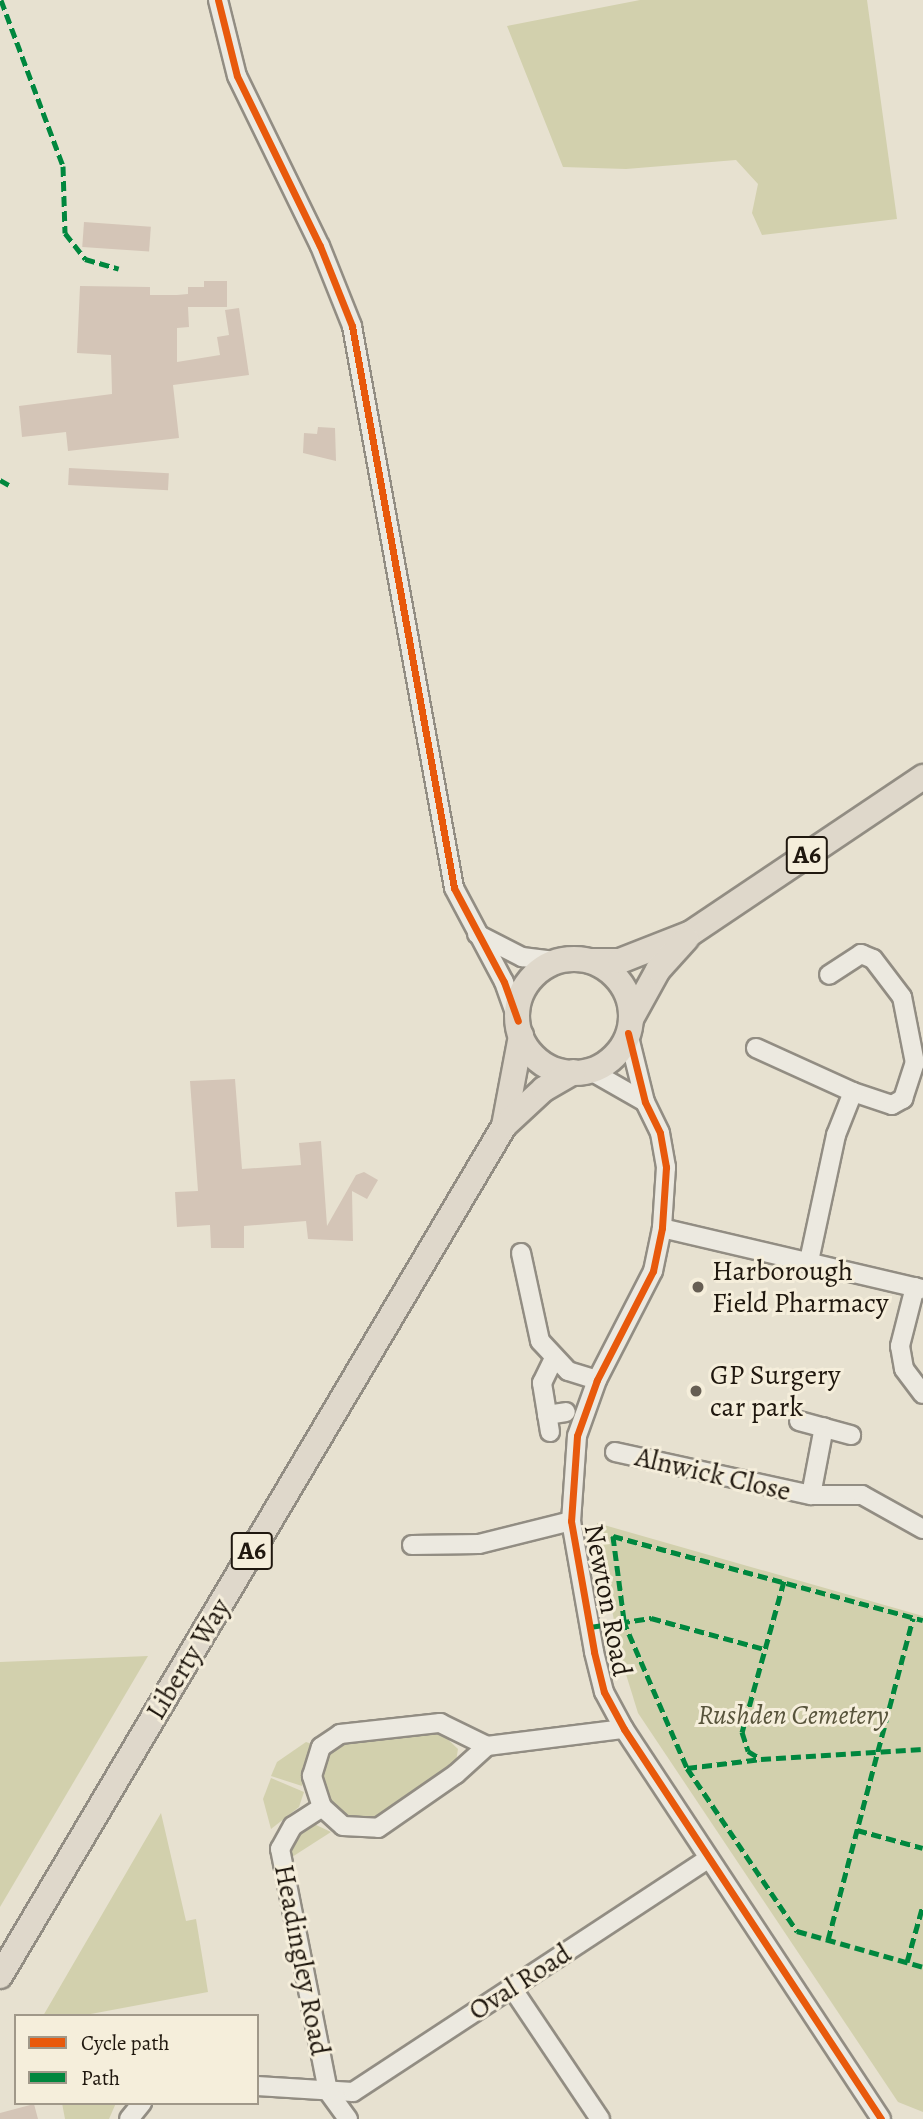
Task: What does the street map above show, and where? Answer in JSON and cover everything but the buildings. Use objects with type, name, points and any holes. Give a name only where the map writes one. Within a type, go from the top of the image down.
[{"type":"highway","name":"A6","points":[[591,961],[620,961],[691,933],[923,777]]},
{"type":"highway","name":"A6","points":[[630,1026],[658,970],[691,933]]},
{"type":"highway","points":[[557,961],[591,961],[621,983],[630,1026],[614,1057],[581,1071],[548,1066],[519,1028],[523,991],[543,968],[557,961]]},
{"type":"highway","name":"Liberty Way","points":[[504,1126],[519,1028]]},
{"type":"highway","name":"Liberty Way","points":[[0,1976],[504,1126],[544,1089],[581,1071]]},
{"type":"street","points":[[218,0],[237,76],[320,246],[352,326],[454,888],[504,982],[519,1028]]},
{"type":"street","points":[[477,934],[522,957],[557,961]]},
{"type":"street","points":[[756,1048],[853,1092],[892,1105],[903,1099],[915,1063],[902,997],[873,959],[861,954],[829,975]]},
{"type":"street","name":"Newton Road","points":[[630,1026],[645,1102],[660,1133],[666,1167],[662,1228],[653,1271],[635,1315],[597,1380],[577,1436],[571,1521],[604,1692],[624,1729],[708,1859],[881,2119]]},
{"type":"street","points":[[581,1071],[645,1102]]},
{"type":"street","points":[[808,1262],[836,1135],[853,1092]]},
{"type":"street","points":[[662,1228],[919,1288],[900,1346],[904,1369],[923,1394]]},
{"type":"street","points":[[521,1253],[536,1331],[553,1360],[597,1380]]},
{"type":"street","points":[[553,1360],[542,1383],[549,1423],[566,1412]]},
{"type":"street","points":[[799,1421],[851,1435]]},
{"type":"street","name":"Alnwick Close","points":[[811,1496],[824,1427]]},
{"type":"street","name":"Alnwick Close","points":[[615,1452],[811,1496],[862,1494],[923,1529]]},
{"type":"street","points":[[412,1545],[479,1544],[571,1521]]},
{"type":"street","points":[[487,1746],[456,1774],[378,1828],[343,1826],[322,1807],[312,1776],[321,1747],[340,1734],[440,1723],[487,1746],[624,1729]]},
{"type":"street","name":"Headingley Road","points":[[322,1807],[293,1826],[280,1849],[328,2091]]},
{"type":"street","name":"Oval Road","points":[[259,2086],[353,2092],[708,1859]]},
{"type":"street","points":[[512,1988],[600,2119]]},
{"type":"street","points":[[328,2091],[348,2119]]},
{"type":"street","points":[[129,2119],[140,2105]]},
{"type":"green space","points":[[640,0],[867,0],[897,219],[762,235],[752,213],[758,184],[736,160],[626,169],[563,167],[507,26]]},
{"type":"green space","name":"Rushden Cemetery","points":[[597,1523],[923,1616],[923,2112],[898,2102],[638,1713],[620,1655]]},
{"type":"green space","points":[[148,1656],[0,1907],[0,1662]]},
{"type":"green space","points":[[438,1730],[458,1749],[455,1768],[380,1821],[349,1821],[327,1804],[318,1770],[336,1741]]},
{"type":"green space","points":[[306,1742],[312,1744],[302,1786],[271,1776],[277,1762]]},
{"type":"green space","points":[[271,1778],[304,1792],[299,1807],[271,1829],[263,1799]]},
{"type":"green space","points":[[161,1813],[186,1921],[196,1919],[208,1992],[91,2014],[44,2014]]},
{"type":"green space","points":[[312,1823],[331,1832],[292,1857],[291,1838]]},
{"type":"green space","points":[[62,2105],[115,2105],[109,2119],[65,2119]]},
{"type":"marked path","points":[[1,0],[63,166],[65,233],[85,259],[119,269]]},
{"type":"marked path","points":[[0,480],[9,485]]},
{"type":"marked path","points":[[624,1620],[613,1536],[923,1620]]},
{"type":"marked path","points":[[784,1581],[742,1732],[748,1751],[761,1759],[923,1749]]},
{"type":"marked path","points":[[590,1627],[651,1618],[764,1649]]},
{"type":"marked path","points":[[828,1940],[913,1618]]},
{"type":"marked path","points":[[623,1620],[687,1768],[797,1931],[923,1967]]},
{"type":"marked path","points":[[687,1768],[761,1759]]},
{"type":"marked path","points":[[857,1830],[923,1848]]},
{"type":"marked path","points":[[907,1962],[923,1905]]},
{"type":"cycle path","points":[[218,0],[237,76],[320,246],[352,326],[454,888],[504,982],[518,1021]]},
{"type":"cycle path","points":[[628,1033],[645,1102],[660,1133],[666,1167],[662,1228],[653,1271],[597,1380],[577,1436],[571,1521],[594,1652],[604,1692],[624,1729],[881,2119]]},
{"type":"place","name":"Harborough Field Pharmacy","points":[[698,1287]]},
{"type":"place","name":"GP Surgery car park","points":[[696,1391]]}]
